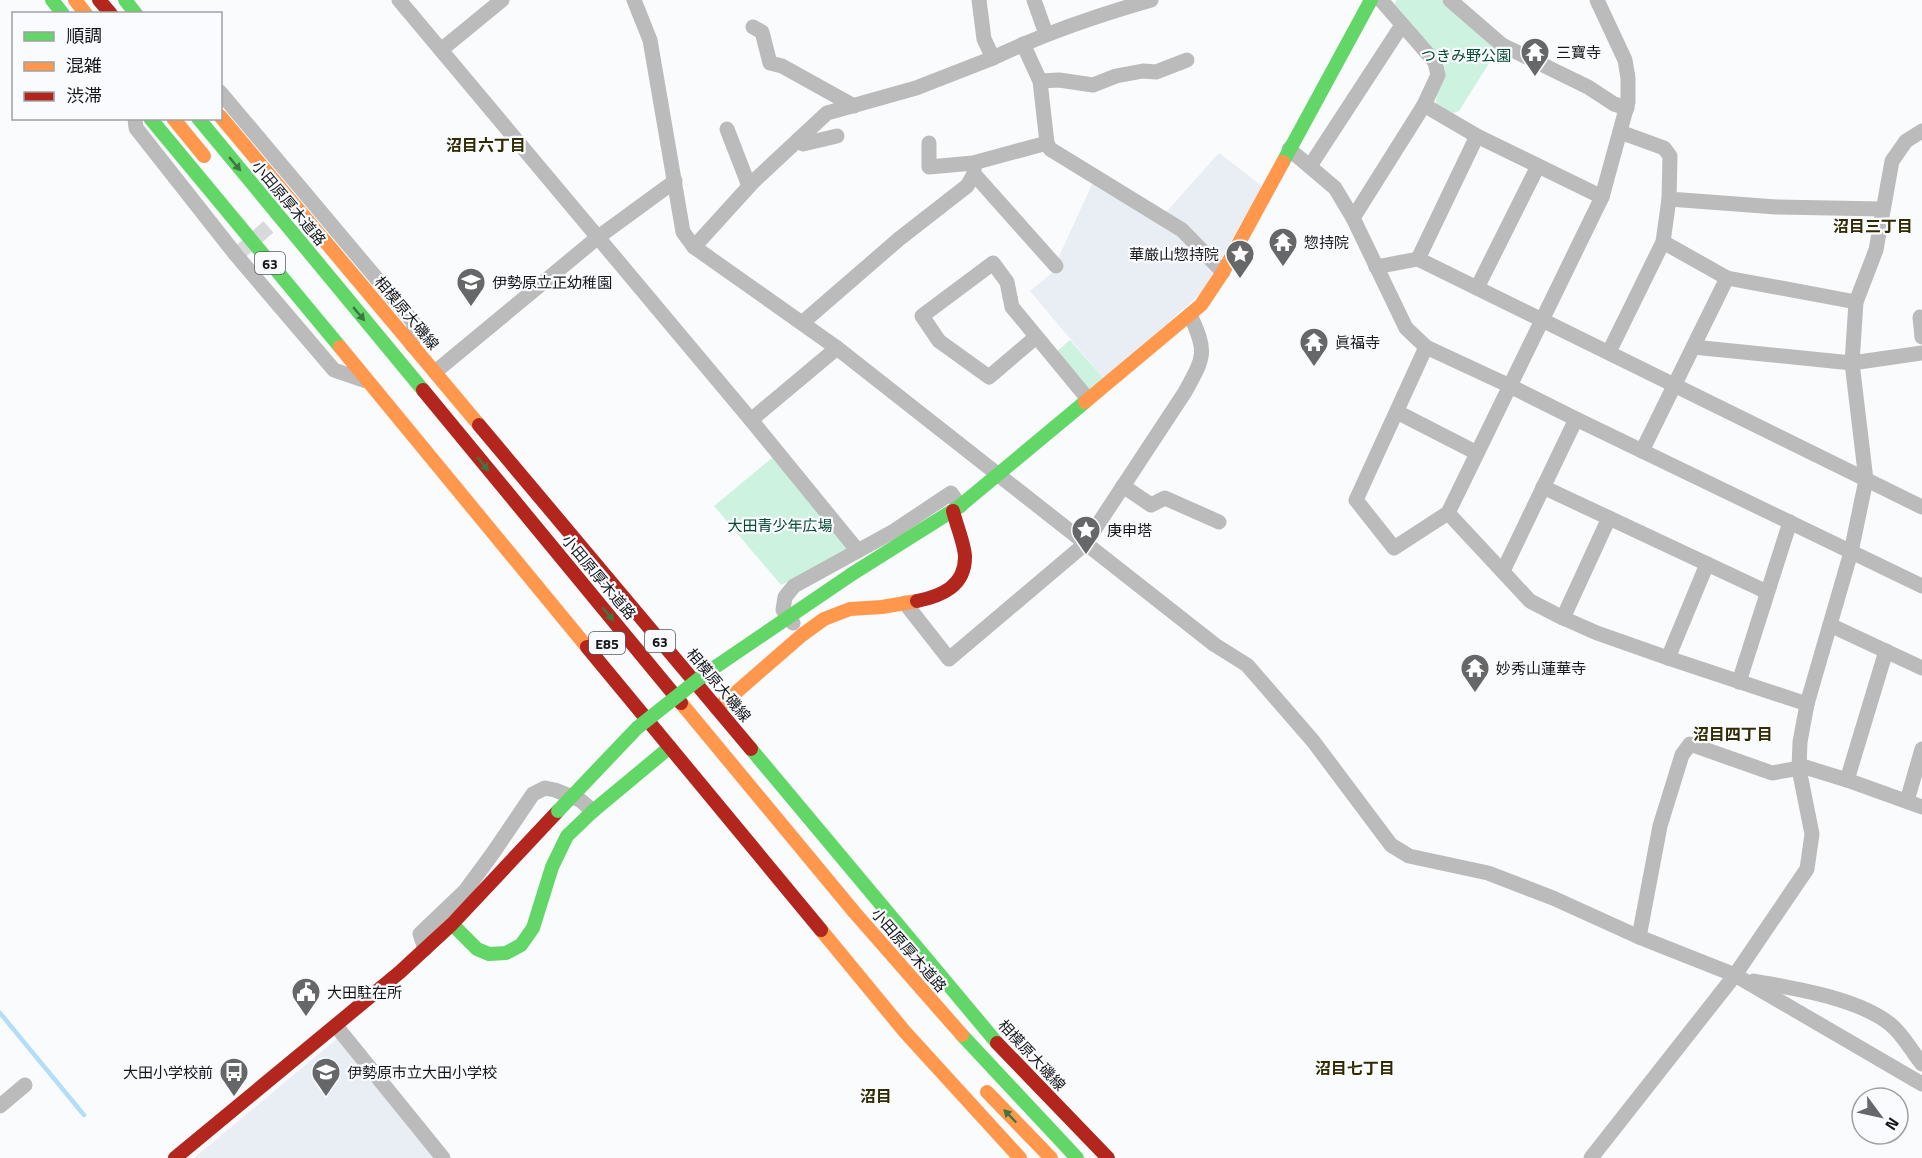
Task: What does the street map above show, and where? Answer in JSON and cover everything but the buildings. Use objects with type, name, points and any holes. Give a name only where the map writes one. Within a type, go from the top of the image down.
[{"type":"main road","points":[[52,0],[61,12]]},
{"type":"main road","points":[[75,0],[85,12]]},
{"type":"main road","points":[[99,0],[109,12]]},
{"type":"main road","points":[[125,0],[134,12]]},
{"type":"main road","points":[[175,1158],[400,972],[452,924],[637,729],[705,674],[852,574],[956,508],[998,476],[1201,305],[1223,272],[1371,0]]},
{"type":"main road","name":"相模原大磯線","points":[[222,118],[1008,1056],[1108,1158]]},
{"type":"main road","name":"63","points":[[152,120],[905,1032],[1020,1158]]},
{"type":"main road","points":[[175,120],[212,165]]},
{"type":"main road","name":"小田原厚木道路","points":[[200,120],[855,913],[992,1070],[1077,1158]]},
{"type":"main road","points":[[717,709],[802,635],[824,620],[850,609],[882,607],[946,593],[960,578],[965,557],[956,508]]},
{"type":"main road","points":[[653,698],[668,717]]},
{"type":"main road","points":[[452,924],[472,945],[489,954],[506,953],[521,945],[533,928],[544,887],[562,843],[593,811],[670,747]]},
{"type":"main road","points":[[979,1083],[1051,1158]]},
{"type":"street","points":[[399,0],[858,550]]},
{"type":"street","points":[[441,50],[502,0]]},
{"type":"street","points":[[634,0],[650,40],[683,232],[694,247],[837,348],[1215,645],[1246,665],[1313,741],[1391,845],[1409,856],[1488,873],[1739,977],[1922,1084]]},
{"type":"street","points":[[979,0],[984,39],[993,58]]},
{"type":"street","points":[[1034,0],[1046,33]]},
{"type":"street","points":[[694,247],[749,186],[827,113],[916,88],[993,58],[1097,7],[1150,0]]},
{"type":"street","points":[[1353,218],[1424,105],[1438,75],[1435,62],[1381,0]]},
{"type":"street","points":[[1450,0],[1502,45],[1579,82],[1614,104],[1627,108]]},
{"type":"street","points":[[1426,347],[1359,489],[1356,500],[1394,548],[1449,513],[1602,197],[1627,108],[1628,78],[1624,60],[1597,0]]},
{"type":"street","points":[[1310,166],[1402,25]]},
{"type":"street","points":[[753,27],[762,32],[770,63],[782,66],[854,106]]},
{"type":"street","points":[[1023,44],[1040,81],[1047,143],[1050,149],[1182,230],[1223,272]]},
{"type":"street","points":[[1040,81],[1059,80],[1093,85],[1116,76],[1143,71],[1156,72],[1187,60]]},
{"type":"street","points":[[222,94],[414,323],[412,345]]},
{"type":"street","points":[[1424,105],[1477,136],[1602,197]]},
{"type":"street","points":[[135,120],[136,128],[334,370],[369,382]]},
{"type":"street","points":[[727,129],[737,141],[749,186]]},
{"type":"street","points":[[1591,1158],[1739,977],[1807,869],[1812,834],[1799,769],[1800,742],[1808,704],[1851,552],[1866,480],[1852,363],[1856,302],[1876,250],[1892,161],[1906,141],[1922,131]]},
{"type":"street","points":[[1609,352],[1663,242],[1669,199],[1670,156],[1665,148],[1620,132]]},
{"type":"street","points":[[1418,259],[1477,136]]},
{"type":"street","points":[[798,140],[803,144],[830,141]]},
{"type":"street","points":[[928,143],[929,166],[974,168],[1047,143]]},
{"type":"street","points":[[1289,149],[1335,188],[1343,198],[1406,328],[1426,347],[1922,586]]},
{"type":"street","points":[[1478,288],[1538,166]]},
{"type":"street","points":[[974,168],[1056,266]]},
{"type":"street","points":[[802,323],[899,239],[967,186],[974,168]]},
{"type":"street","points":[[435,372],[597,238],[675,181]]},
{"type":"street","points":[[1669,199],[1776,207],[1882,209]]},
{"type":"street","points":[[1663,242],[1727,278],[1856,302]]},
{"type":"street","points":[[1376,267],[1418,259],[1922,507]]},
{"type":"street","points":[[1036,337],[989,377],[939,341],[922,316],[993,263],[1007,282],[1012,307],[1088,399]]},
{"type":"street","points":[[1642,451],[1727,278]]},
{"type":"street","points":[[905,603],[949,659],[1085,544],[1185,392],[1198,368],[1203,349],[1201,338],[1190,315]]},
{"type":"street","points":[[1920,317],[1922,337]]},
{"type":"street","points":[[1693,347],[1852,363],[1922,353]]},
{"type":"street","points":[[751,420],[837,348]]},
{"type":"street","points":[[1397,412],[1477,453]]},
{"type":"street","points":[[1503,571],[1576,419]]},
{"type":"street","points":[[1123,486],[1151,505],[1165,498],[1194,515],[1219,522]]},
{"type":"street","points":[[1543,487],[1767,592]]},
{"type":"street","points":[[802,635],[783,610],[785,597],[794,586],[894,531],[951,493],[956,508]]},
{"type":"street","points":[[1449,513],[1530,601],[1597,633],[1808,704]]},
{"type":"street","points":[[1563,618],[1609,518]]},
{"type":"street","points":[[1739,682],[1790,522]]},
{"type":"street","points":[[1668,658],[1707,564]]},
{"type":"street","points":[[1830,625],[1922,668]]},
{"type":"street","points":[[1847,780],[1886,651]]},
{"type":"street","points":[[1639,937],[1660,826],[1682,755],[1690,744],[1772,773],[1805,767],[1922,807]]},
{"type":"street","points":[[1907,801],[1922,749]]},
{"type":"street","points":[[425,949],[420,934],[465,891],[494,853],[533,794],[545,789],[555,790],[580,800],[593,811]]},
{"type":"street","points":[[1739,977],[1800,990],[1864,1008],[1892,1025],[1922,1064]]},
{"type":"street","points":[[336,1026],[443,1158]]},
{"type":"street","points":[[0,1106],[25,1085]]},
{"type":"shaded area","points":[[1219,153],[1262,186],[1203,291],[1105,380],[1030,291],[1051,274],[1094,180],[1160,219]]},
{"type":"shaded area","name":"伊勢原市立大田小学校","points":[[338,1038],[436,1158],[194,1158]]},
{"type":"green space","name":"つきみ野公園","points":[[1396,0],[1441,0],[1498,49],[1459,111],[1453,113],[1437,105],[1437,94],[1444,75],[1442,59],[1395,4]]},
{"type":"green space","points":[[1070,340],[1104,379],[1090,391],[1054,354]]},
{"type":"green space","name":"大田青少年広場","points":[[773,457],[847,545],[845,555],[781,585],[714,506]]},
{"type":"waterway","points":[[0,1013],[84,1115]]},
{"type":"tunnel","points":[[240,252],[284,213]]},
{"type":"traffic: fast","points":[[52,0],[61,12]]},
{"type":"traffic: fast","points":[[125,0],[134,12]]},
{"type":"traffic: fast","points":[[1283,162],[1371,0]]},
{"type":"traffic: fast","points":[[152,120],[340,347]]},
{"type":"traffic: fast","points":[[200,120],[423,390]]},
{"type":"traffic: fast","points":[[852,574],[960,506],[1085,402]]},
{"type":"traffic: fast","points":[[558,811],[637,728],[705,674],[852,574]]},
{"type":"traffic: fast","points":[[452,924],[477,949],[489,954],[506,953],[521,945],[533,928],[552,867],[567,836],[593,811],[670,747]]},
{"type":"traffic: fast","points":[[751,749],[997,1043]]},
{"type":"traffic: fast","points":[[962,1035],[1077,1158]]},
{"type":"traffic: slow","points":[[75,0],[84,12]]},
{"type":"traffic: slow","points":[[222,118],[479,425]]},
{"type":"traffic: slow","points":[[175,120],[204,156]]},
{"type":"traffic: slow","points":[[1085,402],[1201,305],[1223,272],[1283,162]]},
{"type":"traffic: slow","points":[[340,347],[587,647]]},
{"type":"traffic: slow","points":[[717,709],[802,635],[824,619],[850,609],[882,607],[917,601]]},
{"type":"traffic: slow","points":[[681,703],[855,913],[962,1035]]},
{"type":"traffic: slow","points":[[821,930],[905,1032],[1020,1158]]},
{"type":"traffic: slow","points":[[987,1092],[1051,1158]]},
{"type":"traffic: jam","points":[[99,0],[109,12]]},
{"type":"traffic: jam","points":[[423,390],[681,703]]},
{"type":"traffic: jam","points":[[479,425],[751,749]]},
{"type":"traffic: jam","points":[[917,601],[943,593],[961,575],[965,552],[953,511]]},
{"type":"traffic: jam","points":[[587,647],[821,930]]},
{"type":"traffic: jam","points":[[175,1158],[400,972],[452,924],[558,811]]},
{"type":"traffic: jam","points":[[997,1043],[1108,1158]]},
{"type":"place","name":"三寶寺","points":[[1535,78]]},
{"type":"place","name":"惣持院","points":[[1283,268]]},
{"type":"place","name":"華厳山惣持院","points":[[1240,280]]},
{"type":"place","name":"伊勢原立正幼稚園","points":[[471,308]]},
{"type":"place","name":"眞福寺","points":[[1314,368]]},
{"type":"place","name":"庚申塔","points":[[1086,556]]},
{"type":"place","name":"妙秀山蓮華寺","points":[[1475,694]]},
{"type":"place","name":"大田駐在所","points":[[306,1018]]},
{"type":"place","name":"大田小学校前","points":[[234,1098]]},
{"type":"place","name":"伊勢原市立大田小学校","points":[[326,1098]]},
{"type":"district","name":"沼目六丁目","points":[[486,145]]},
{"type":"district","name":"沼目三丁目","points":[[1873,226]]},
{"type":"district","name":"沼目四丁目","points":[[1733,734]]},
{"type":"district","name":"沼目七丁目","points":[[1355,1068]]},
{"type":"district","name":"沼目","points":[[876,1096]]}]
